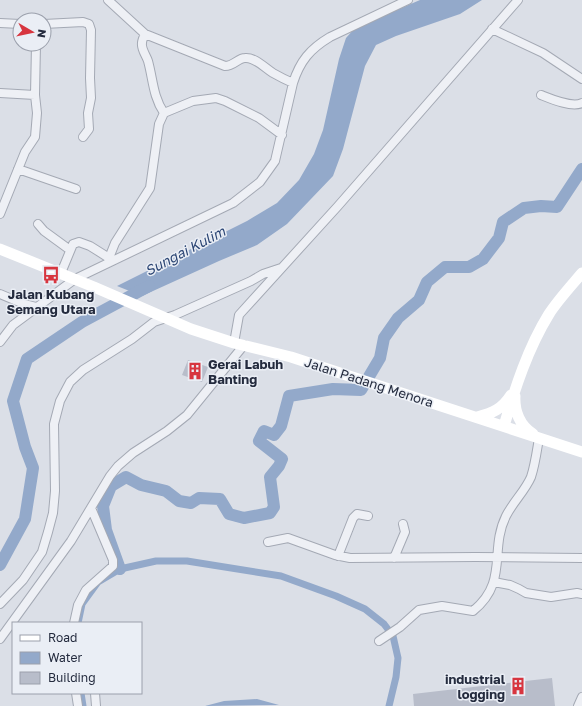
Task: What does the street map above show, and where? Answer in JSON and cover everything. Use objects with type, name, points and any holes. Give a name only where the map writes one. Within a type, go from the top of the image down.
[{"type":"main road","name":"Jalan Padang Menora","points":[[0,248],[157,313],[191,329],[353,376],[582,452]]},
{"type":"main road","points":[[504,426],[515,390],[549,313],[582,273]]},
{"type":"main road","points":[[477,417],[492,413],[506,403],[515,390]]},
{"type":"main road","points":[[515,390],[514,404],[519,418],[527,430],[539,438]]},
{"type":"street","points":[[108,0],[145,34],[225,66],[230,66],[243,58],[247,58],[293,83]]},
{"type":"street","points":[[0,342],[12,325],[75,279],[109,260],[233,203],[260,182],[275,161],[293,83],[297,71],[308,53],[318,44],[343,30],[408,0]]},
{"type":"street","points":[[12,622],[71,541],[118,466],[188,415],[239,344],[239,315],[518,0]]},
{"type":"street","points":[[52,24],[83,22],[89,24],[91,30],[91,98],[88,113],[89,129],[83,137]]},
{"type":"street","points":[[0,23],[12,24]]},
{"type":"street","points":[[492,29],[543,53],[582,79]]},
{"type":"street","points":[[145,34],[142,43],[143,49],[148,61],[150,76],[158,104],[164,112]]},
{"type":"street","points":[[0,214],[18,169],[34,137],[36,113],[36,52]]},
{"type":"street","points":[[0,93],[35,95]]},
{"type":"street","points":[[541,95],[570,104],[580,105],[582,103]]},
{"type":"street","points":[[109,260],[115,243],[150,188],[159,124],[164,112],[193,101],[216,98],[259,118],[282,135]]},
{"type":"street","points":[[18,169],[76,189]]},
{"type":"street","points":[[38,224],[44,231],[70,250]]},
{"type":"street","points":[[61,273],[73,244],[79,242],[90,246],[109,260]]},
{"type":"street","points":[[0,604],[23,580],[42,552],[53,513],[55,491],[54,424],[60,401],[70,382],[83,370],[132,339],[154,322],[168,318],[251,281],[263,274],[281,268]]},
{"type":"street","points":[[0,294],[24,304],[36,307]]},
{"type":"street","points":[[379,641],[391,634],[419,610],[442,606],[473,611],[488,595],[494,582],[500,534],[506,516],[530,477],[539,438]]},
{"type":"street","points":[[74,622],[78,605],[86,590],[113,566],[113,560],[91,508]]},
{"type":"street","points":[[338,556],[353,518],[357,514],[368,516]]},
{"type":"street","points":[[394,558],[405,532],[403,524]]},
{"type":"street","points":[[268,542],[288,538],[338,556],[351,558],[582,558]]},
{"type":"street","points":[[494,582],[510,585],[526,593],[551,597],[577,593],[582,594]]},
{"type":"street","points":[[0,639],[12,622]]},
{"type":"street","points":[[76,694],[78,706]]},
{"type":"street","points":[[95,694],[96,706]]},
{"type":"street","points":[[578,706],[582,697]]},
{"type":"water","points":[[420,0],[482,0],[460,14],[396,36],[376,45],[365,66],[343,149],[333,176],[287,224],[257,245],[142,296],[117,286],[247,221],[277,203],[299,180],[314,154],[323,130],[339,59],[346,38],[355,28]]},
{"type":"water","points":[[257,699],[279,705],[205,706],[224,701]]},
{"type":"building","name":"Gerai Labuh Banting","points":[[188,360],[208,367],[202,382],[182,375]]},
{"type":"building","name":"industrial logging","points":[[552,678],[555,706],[414,706],[413,694]]},
{"type":"waterway","points":[[120,569],[106,530],[103,506],[111,486],[126,477],[141,485],[166,491],[179,501],[191,503],[199,498],[220,499],[229,514],[244,518],[270,513],[274,507],[270,477],[279,466],[282,459],[259,441],[264,431],[274,435],[281,426],[289,396],[333,389],[361,390],[380,358],[384,338],[398,318],[419,300],[427,282],[445,267],[469,267],[483,259],[499,238],[503,222],[524,208],[541,206],[557,207],[582,169]]},
{"type":"waterway","name":"Sungai Kulim","points":[[0,565],[25,519],[33,468],[25,447],[13,401],[27,359],[82,322],[149,286]]},
{"type":"waterway","points":[[78,622],[82,604],[98,582],[120,569],[156,561],[187,561],[281,576],[336,596],[365,609],[384,624],[393,636],[398,658],[396,677],[389,706]]},
{"type":"waterway","points":[[81,694],[83,706]]},
{"type":"place","name":"Jalan Kubang Semang Utara","points":[[51,275]]},
{"type":"place","name":"Gerai Labuh Banting","points":[[195,371]]},
{"type":"place","name":"industrial logging","points":[[518,686]]}]
